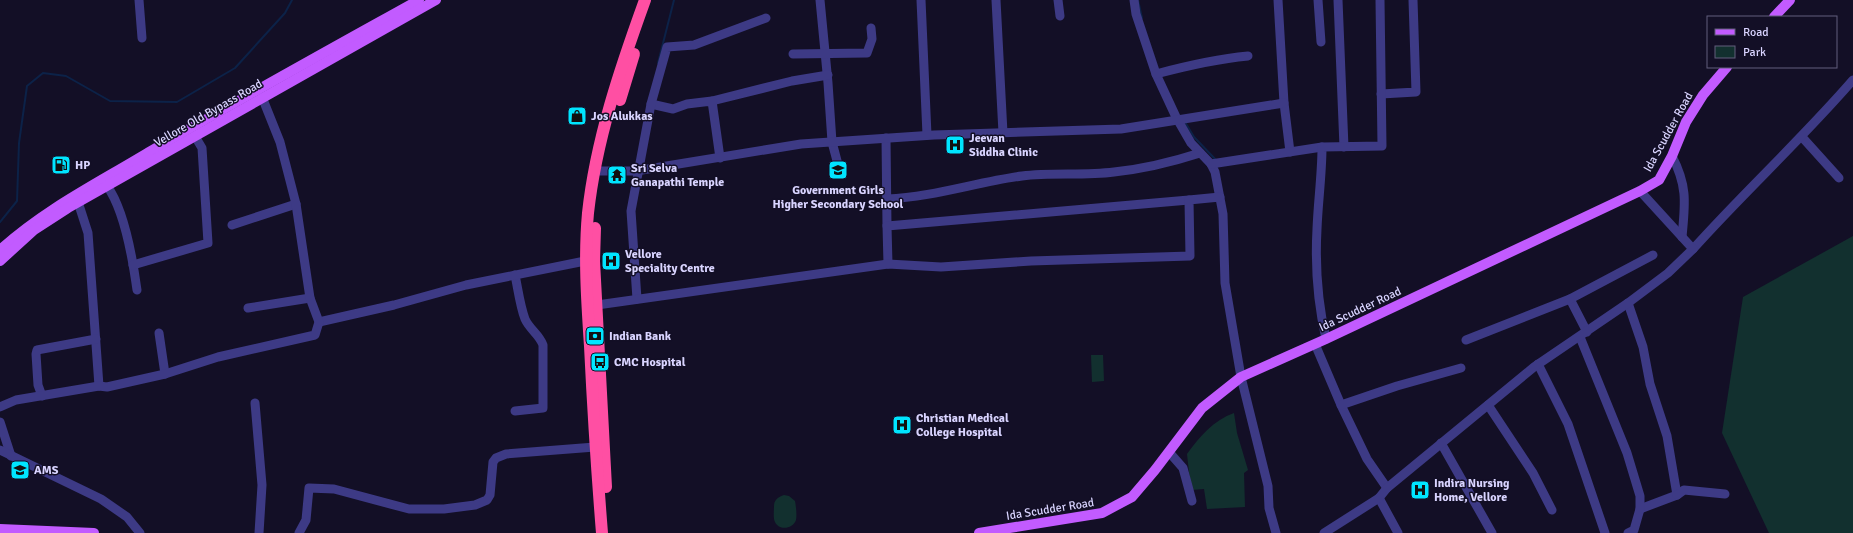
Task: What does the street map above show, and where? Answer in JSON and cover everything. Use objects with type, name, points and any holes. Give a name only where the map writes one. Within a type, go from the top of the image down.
[{"type":"highway","points":[[602,533],[595,447],[585,261],[588,213],[619,73],[645,0]]},
{"type":"highway","points":[[610,533],[606,487],[594,261],[598,171],[652,0]]},
{"type":"main road","name":"Vellore Old Bypass Road","points":[[0,250],[28,225],[59,204],[225,108],[419,0]]},
{"type":"main road","name":"Vellore Old Bypass Road","points":[[0,260],[34,230],[78,202],[436,0]]},
{"type":"main road","points":[[1775,16],[1790,0]]},
{"type":"main road","name":"Ida Scudder Road","points":[[979,533],[1102,514],[1132,497],[1169,452],[1202,408],[1241,377],[1326,339],[1640,191],[1658,180],[1672,156],[1686,122],[1704,95],[1726,68]]},
{"type":"main road","points":[[0,529],[94,533]]},
{"type":"street","points":[[139,0],[142,38]]},
{"type":"street","points":[[820,0],[828,75],[832,142],[840,172]]},
{"type":"street","points":[[921,0],[927,135]]},
{"type":"street","points":[[996,0],[1003,133]]},
{"type":"street","points":[[1058,0],[1060,16]]},
{"type":"street","points":[[1134,0],[1136,14],[1156,74],[1177,119],[1191,143],[1211,164],[1215,172],[1223,214],[1225,283],[1241,377],[1268,486],[1269,508],[1276,533]]},
{"type":"street","points":[[1278,0],[1284,103],[1290,152]]},
{"type":"street","points":[[1318,0],[1321,42]]},
{"type":"street","points":[[1338,0],[1344,146]]},
{"type":"street","points":[[1211,164],[1322,147],[1382,146],[1380,0]]},
{"type":"street","points":[[1381,94],[1416,92],[1413,0]]},
{"type":"street","points":[[637,300],[632,211],[651,104],[667,47],[694,46],[766,18]]},
{"type":"street","points":[[792,54],[867,53],[872,39],[871,28]]},
{"type":"street","points":[[1156,74],[1190,64],[1248,56]]},
{"type":"street","points":[[651,104],[673,109],[687,104],[712,101],[792,81],[828,75]]},
{"type":"street","points":[[1324,533],[1379,498],[1387,488],[1538,364],[1584,334],[1668,273],[1693,249],[1731,207],[1802,137],[1853,80]]},
{"type":"street","points":[[0,406],[16,400],[99,386],[107,387],[165,374],[218,357],[315,335],[319,322],[310,298],[296,204],[280,142],[262,97]]},
{"type":"street","points":[[712,101],[720,158]]},
{"type":"street","points":[[598,171],[640,170],[801,144],[927,135],[1121,129],[1149,126],[1177,119],[1284,103]]},
{"type":"street","points":[[1802,137],[1839,178]]},
{"type":"street","points":[[133,265],[208,243],[202,148],[196,138]]},
{"type":"street","points":[[886,138],[888,264]]},
{"type":"street","points":[[1322,147],[1317,231],[1317,274],[1326,339]]},
{"type":"street","points":[[887,199],[913,198],[990,181],[1024,176],[1120,172],[1174,162],[1200,152]]},
{"type":"street","points":[[1672,156],[1680,172],[1686,198],[1682,237]]},
{"type":"street","points":[[107,186],[112,193],[121,218],[133,265],[137,290]]},
{"type":"street","points":[[1640,191],[1693,249]]},
{"type":"street","points":[[887,226],[1220,197]]},
{"type":"street","points":[[597,305],[888,264],[942,267],[1031,261],[1190,256],[1189,200]]},
{"type":"street","points":[[78,202],[88,233],[99,386]]},
{"type":"street","points":[[232,224],[296,204]]},
{"type":"street","points":[[1466,340],[1570,300],[1653,255]]},
{"type":"street","points":[[319,322],[466,285],[585,261]]},
{"type":"street","points":[[515,275],[524,318],[530,330],[540,337],[542,345],[543,408],[515,411]]},
{"type":"street","points":[[248,308],[310,298]]},
{"type":"street","points":[[1570,300],[1584,334],[1627,453],[1640,496],[1640,509],[1634,532]]},
{"type":"street","points":[[1628,303],[1643,347],[1650,384],[1667,436],[1676,495]]},
{"type":"street","points":[[159,333],[165,374]]},
{"type":"street","points":[[42,396],[38,385],[37,350],[96,339]]},
{"type":"street","points":[[1315,344],[1341,405],[1367,459],[1387,488]]},
{"type":"street","points":[[1538,364],[1568,424],[1605,533]]},
{"type":"street","points":[[1341,405],[1397,386],[1461,368]]},
{"type":"street","points":[[255,403],[262,485],[259,533]]},
{"type":"street","points":[[1488,405],[1534,472],[1552,510]]},
{"type":"street","points":[[0,422],[11,456]]},
{"type":"street","points":[[1442,443],[1492,533]]},
{"type":"street","points":[[299,533],[306,520],[309,488],[334,489],[409,509],[444,509],[475,505],[487,500],[490,495],[493,462],[496,458],[506,454],[595,447]]},
{"type":"street","points":[[0,450],[101,500],[127,517],[140,533]]},
{"type":"street","points":[[1169,452],[1183,468],[1192,501]]},
{"type":"street","points":[[1640,509],[1676,495],[1684,490],[1725,494]]},
{"type":"street","points":[[1379,498],[1398,533]]},
{"type":"green space","points":[[1853,236],[1853,533],[1769,533],[1722,433],[1743,297]]},
{"type":"green space","points":[[1091,355],[1103,355],[1104,381],[1092,382]]},
{"type":"green space","points":[[1234,413],[1237,433],[1248,470],[1244,473],[1245,507],[1207,509],[1204,489],[1191,490],[1187,454],[1208,430],[1220,420]]},
{"type":"green space","points":[[784,495],[789,496],[795,501],[796,510],[796,520],[792,525],[786,528],[777,525],[774,520],[775,502],[778,498]]},
{"type":"waterway","points":[[0,222],[17,201],[19,143],[27,86],[43,73],[66,76],[110,101],[177,102],[235,68],[285,13],[292,0]]},
{"type":"waterway","points":[[658,63],[674,0]]},
{"type":"waterway","points":[[1138,0],[1142,18]]},
{"type":"waterway","points":[[1185,122],[1194,137],[1216,160]]},
{"type":"place","name":"Jos Alukkas","points":[[577,116]]},
{"type":"place","name":"Jeevan Siddha Clinic","points":[[955,145]]},
{"type":"place","name":"HP","points":[[61,165]]},
{"type":"place","name":"Government Girls Higher Secondary School","points":[[838,170]]},
{"type":"place","name":"Sri Selva Ganapathi Temple","points":[[617,175]]},
{"type":"place","name":"Vellore Speciality Centre","points":[[611,261]]},
{"type":"place","name":"Indian Bank","points":[[595,336]]},
{"type":"place","name":"CMC Hospital","points":[[600,362]]},
{"type":"place","name":"Christian Medical College Hospital","points":[[902,425]]},
{"type":"place","name":"AMS","points":[[20,470]]},
{"type":"place","name":"Indira Nursing Home, Vellore","points":[[1420,490]]}]
